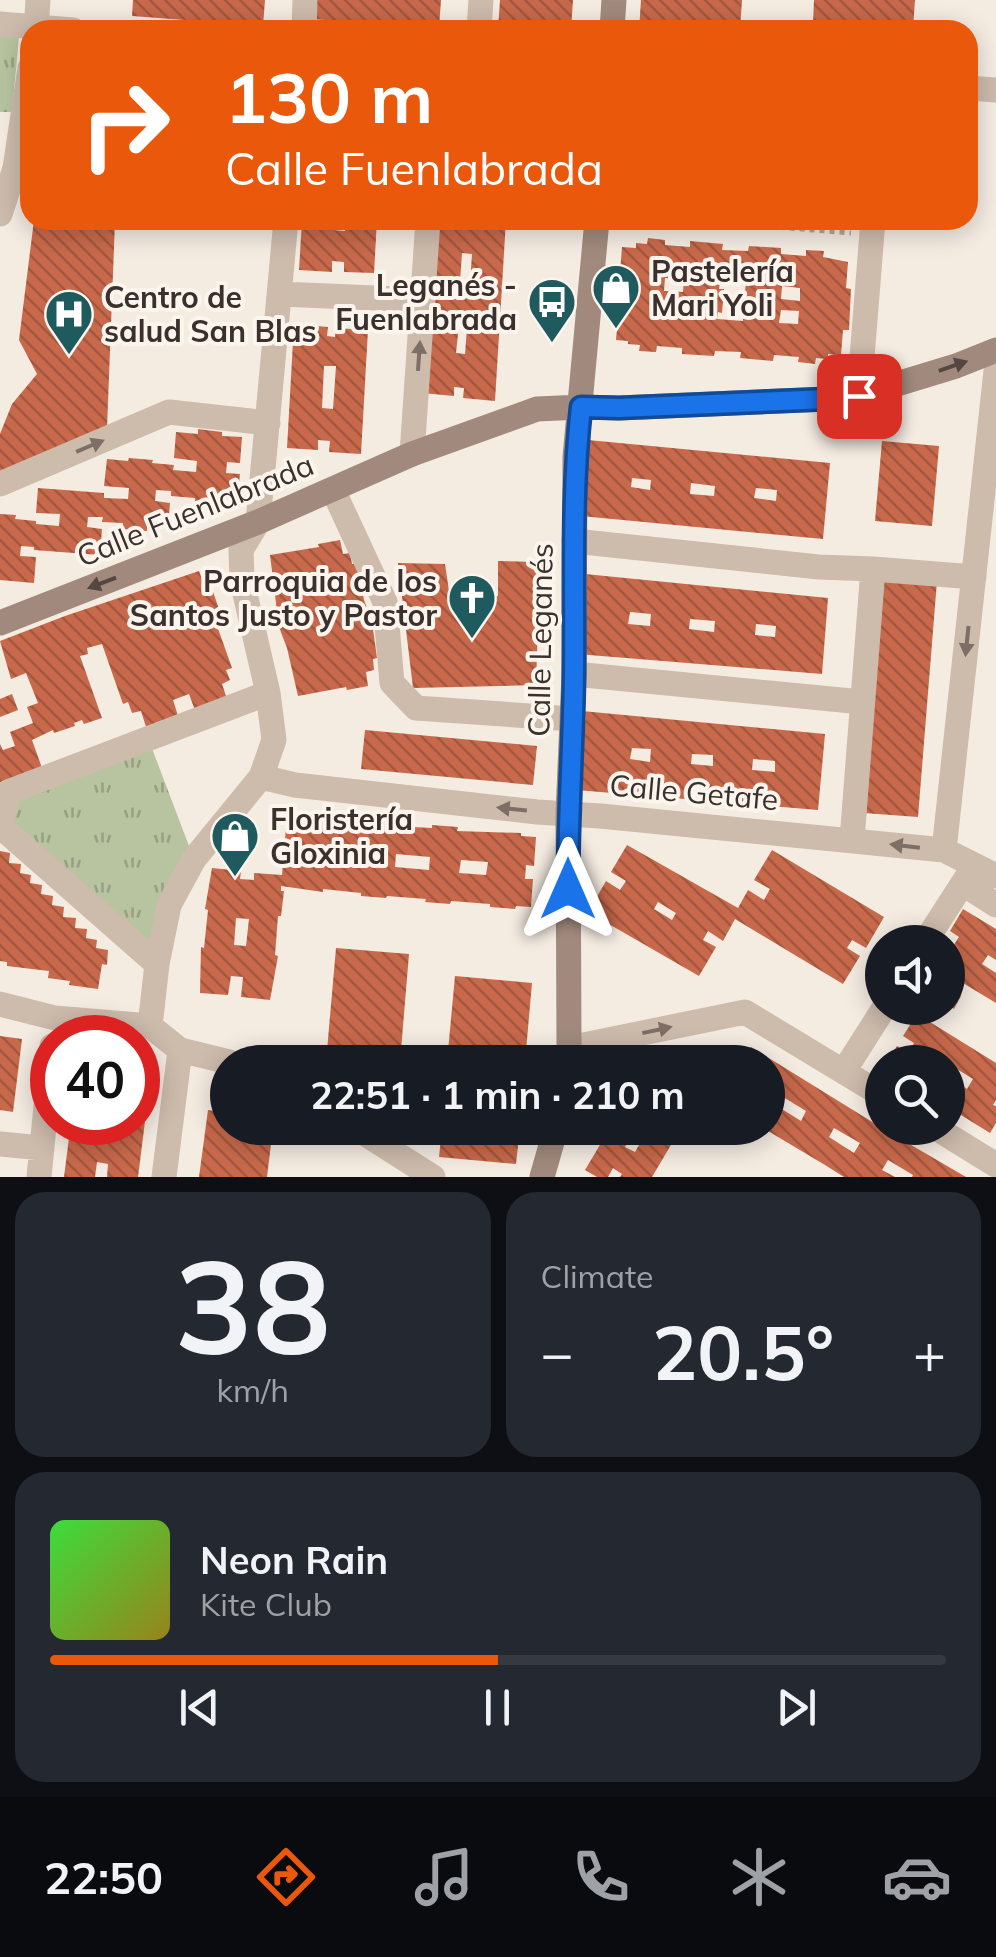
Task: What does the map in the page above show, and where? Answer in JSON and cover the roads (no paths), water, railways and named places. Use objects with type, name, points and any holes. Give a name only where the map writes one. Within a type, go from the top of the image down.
[{"type":"street","points":[[0,214],[20,114]]},
{"type":"street","points":[[151,1015],[168,905],[194,860],[261,777],[274,740],[268,694],[242,581],[241,550],[258,522],[285,230]]},
{"type":"street","points":[[412,454],[427,230]]},
{"type":"street","name":"Calle Leganés","points":[[568,1045],[568,814],[576,456],[595,230]]},
{"type":"street","points":[[859,396],[872,230]]},
{"type":"street","points":[[280,294],[423,300]]},
{"type":"street","name":"Calle Fuenlabrada","points":[[0,623],[258,522],[412,454],[537,410],[852,398],[996,350]]},
{"type":"street","points":[[944,850],[996,370]]},
{"type":"street","points":[[0,484],[169,412],[268,422]]},
{"type":"street","points":[[333,490],[384,602],[392,683],[416,708],[573,719]]},
{"type":"street","points":[[574,541],[818,567],[974,577]]},
{"type":"street","points":[[852,840],[873,570]]},
{"type":"street","points":[[574,674],[862,702]]},
{"type":"street","points":[[158,964],[1,827],[8,792],[268,694]]},
{"type":"street","name":"Calle Getafe","points":[[261,777],[295,785],[944,850],[978,875],[996,905]]},
{"type":"street","points":[[938,925],[978,875]]},
{"type":"street","points":[[0,1004],[30,1017]]},
{"type":"street","points":[[609,1045],[745,1012],[865,1084]]},
{"type":"street","points":[[844,1071],[873,1025]]},
{"type":"street","points":[[160,1034],[180,1050],[210,1057]]},
{"type":"street","points":[[164,1177],[180,1050]]},
{"type":"street","points":[[0,1144],[42,1148]]},
{"type":"street","points":[[38,1177],[42,1145]]},
{"type":"street","points":[[380,1145],[422,1174]]},
{"type":"street","points":[[542,1177],[551,1145]]},
{"type":"street","points":[[959,1145],[995,1171]]},
{"type":"place","name":"Pastelería Mari Yoli","points":[[616,330]]},
{"type":"place","name":"Leganés - Fuenlabrada","points":[[552,344]]},
{"type":"place","name":"Centro de salud San Blas","points":[[69,356]]},
{"type":"place","name":"Parroquia de los Santos Justo y Pastor","points":[[472,640]]},
{"type":"place","name":"Floristería Gloxinia","points":[[235,878]]}]
